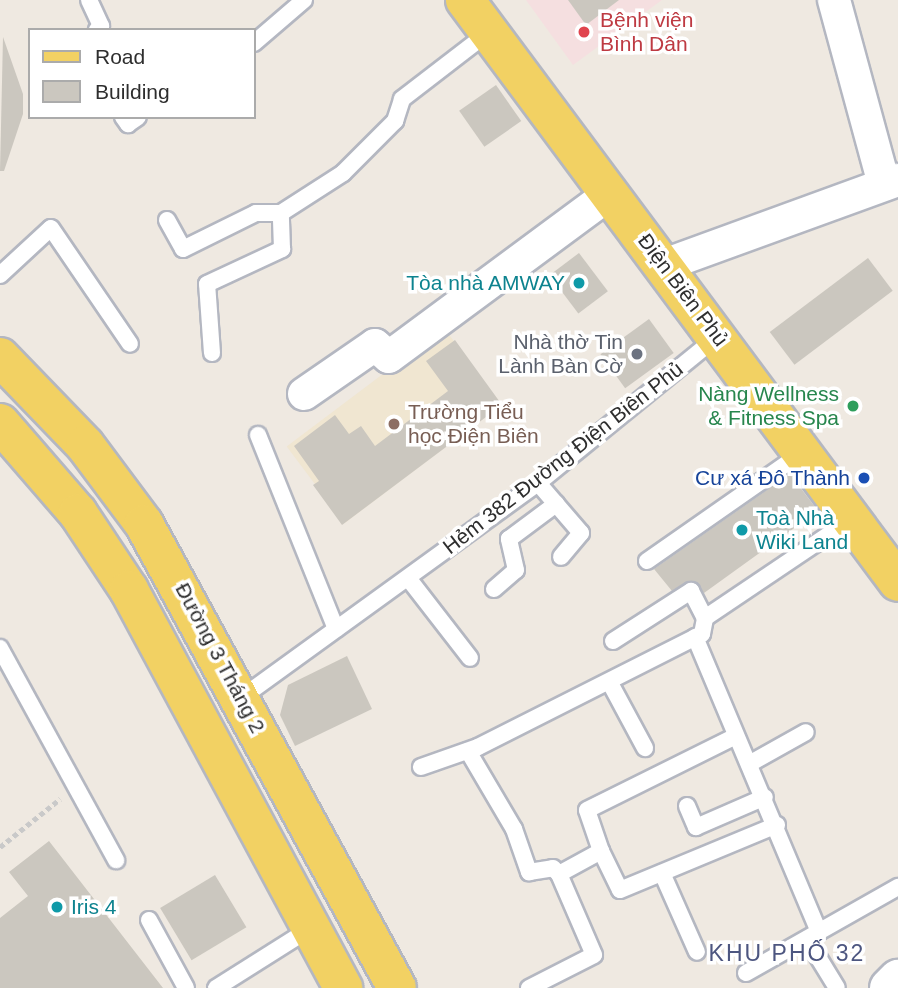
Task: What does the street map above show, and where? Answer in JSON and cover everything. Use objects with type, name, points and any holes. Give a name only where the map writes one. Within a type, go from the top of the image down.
[{"type":"main road","name":"Điện Biên Phủ","points":[[465,0],[898,582]]},
{"type":"main road","name":"Đường 3 Tháng 2","points":[[0,357],[69,427],[137,514],[241,698],[397,988]]},
{"type":"main road","points":[[0,423],[78,513],[129,590],[343,988]]},
{"type":"main road","points":[[889,988],[898,979]]},
{"type":"street","points":[[664,265],[891,182],[834,0]]},
{"type":"street","points":[[304,394],[375,345],[389,357],[611,193]]},
{"type":"lane","points":[[89,0],[101,26],[99,28]]},
{"type":"lane","points":[[256,41],[304,0]]},
{"type":"lane","points":[[167,220],[183,249],[256,214],[281,213],[343,173],[395,121],[402,99],[489,32]]},
{"type":"lane","points":[[212,353],[207,284],[282,249],[281,213]]},
{"type":"lane","points":[[0,275],[51,228],[130,344]]},
{"type":"lane","name":"Hẻm 382 Đường Điện Biên Phủ","points":[[241,698],[538,483],[718,337]]},
{"type":"lane","points":[[258,435],[336,629]]},
{"type":"lane","points":[[647,561],[803,452]]},
{"type":"lane","points":[[538,483],[581,533],[561,557]]},
{"type":"lane","points":[[494,589],[516,570],[509,539],[556,504]]},
{"type":"lane","points":[[705,618],[852,519]]},
{"type":"lane","points":[[408,578],[470,658]]},
{"type":"lane","points":[[421,768],[468,751],[610,683],[702,634],[705,618],[691,591],[613,641]]},
{"type":"lane","points":[[695,637],[777,825],[813,935],[837,988]]},
{"type":"lane","points":[[0,648],[116,860]]},
{"type":"lane","points":[[610,683],[645,748]]},
{"type":"lane","points":[[749,764],[806,732]]},
{"type":"lane","points":[[736,736],[587,810],[601,851],[621,890],[777,825]]},
{"type":"lane","points":[[468,751],[514,829],[529,872],[553,868],[559,874],[594,955],[529,988]]},
{"type":"lane","points":[[687,806],[696,827],[765,797]]},
{"type":"lane","points":[[559,874],[601,851]]},
{"type":"lane","points":[[662,873],[697,952]]},
{"type":"lane","points":[[746,973],[898,887]]},
{"type":"lane","points":[[149,920],[186,988]]},
{"type":"lane","points":[[215,988],[311,928]]},
{"type":"path","points":[[0,847],[74,787]]},
{"type":"shaded area","name":"Bệnh viện Bình Dân","points":[[526,0],[662,0],[573,65]]},
{"type":"shaded area","name":"Trường Tiểu học Điện Biên","points":[[444,328],[502,405],[344,523],[287,447]]},
{"type":"building","points":[[568,0],[619,0],[586,25]]},
{"type":"building","points":[[3,37],[23,94],[23,114],[4,171],[0,171]]},
{"type":"building","points":[[496,85],[521,121],[484,147],[459,111]]},
{"type":"building","name":"Tòa nhà AMWAY","points":[[579,253],[608,291],[578,314],[549,275]]},
{"type":"building","points":[[868,258],[893,291],[794,365],[770,332]]},
{"type":"building","name":"Nhà thờ Tin Lành Bàn Cờ","points":[[649,319],[674,353],[625,388],[600,354]]},
{"type":"building","name":"Trường Tiểu học Điện Biên","points":[[455,340],[502,405],[342,525],[313,485],[319,481],[294,446],[335,415],[349,434],[361,426],[375,446],[448,391],[426,361]]},
{"type":"building","name":"Toà Nhà Wiki Land","points":[[790,474],[818,511],[704,593],[692,581],[672,591],[654,569]]},
{"type":"building","points":[[347,656],[372,709],[295,746],[280,715],[288,685]]},
{"type":"building","name":"Iris 4","points":[[49,841],[163,988],[0,988],[0,918],[28,896],[9,872]]},
{"type":"building","points":[[215,875],[246,927],[192,960],[160,908]]},
{"type":"place","name":"Bệnh viện Bình Dân","points":[[584,32]]},
{"type":"place","name":"Tòa nhà AMWAY","points":[[579,283]]},
{"type":"place","name":"Nhà thờ Tin Lành Bàn Cờ","points":[[637,354]]},
{"type":"place","name":"Nàng Wellness & Fitness Spa","points":[[853,406]]},
{"type":"place","name":"Trường Tiểu học Điện Biên","points":[[394,424]]},
{"type":"place","name":"Cư xá Đô Thành","points":[[864,478]]},
{"type":"place","name":"Toà Nhà Wiki Land","points":[[742,530]]},
{"type":"place","name":"Iris 4","points":[[57,907]]},
{"type":"district","name":"KHU PHỐ 32","points":[[787,953]]}]
